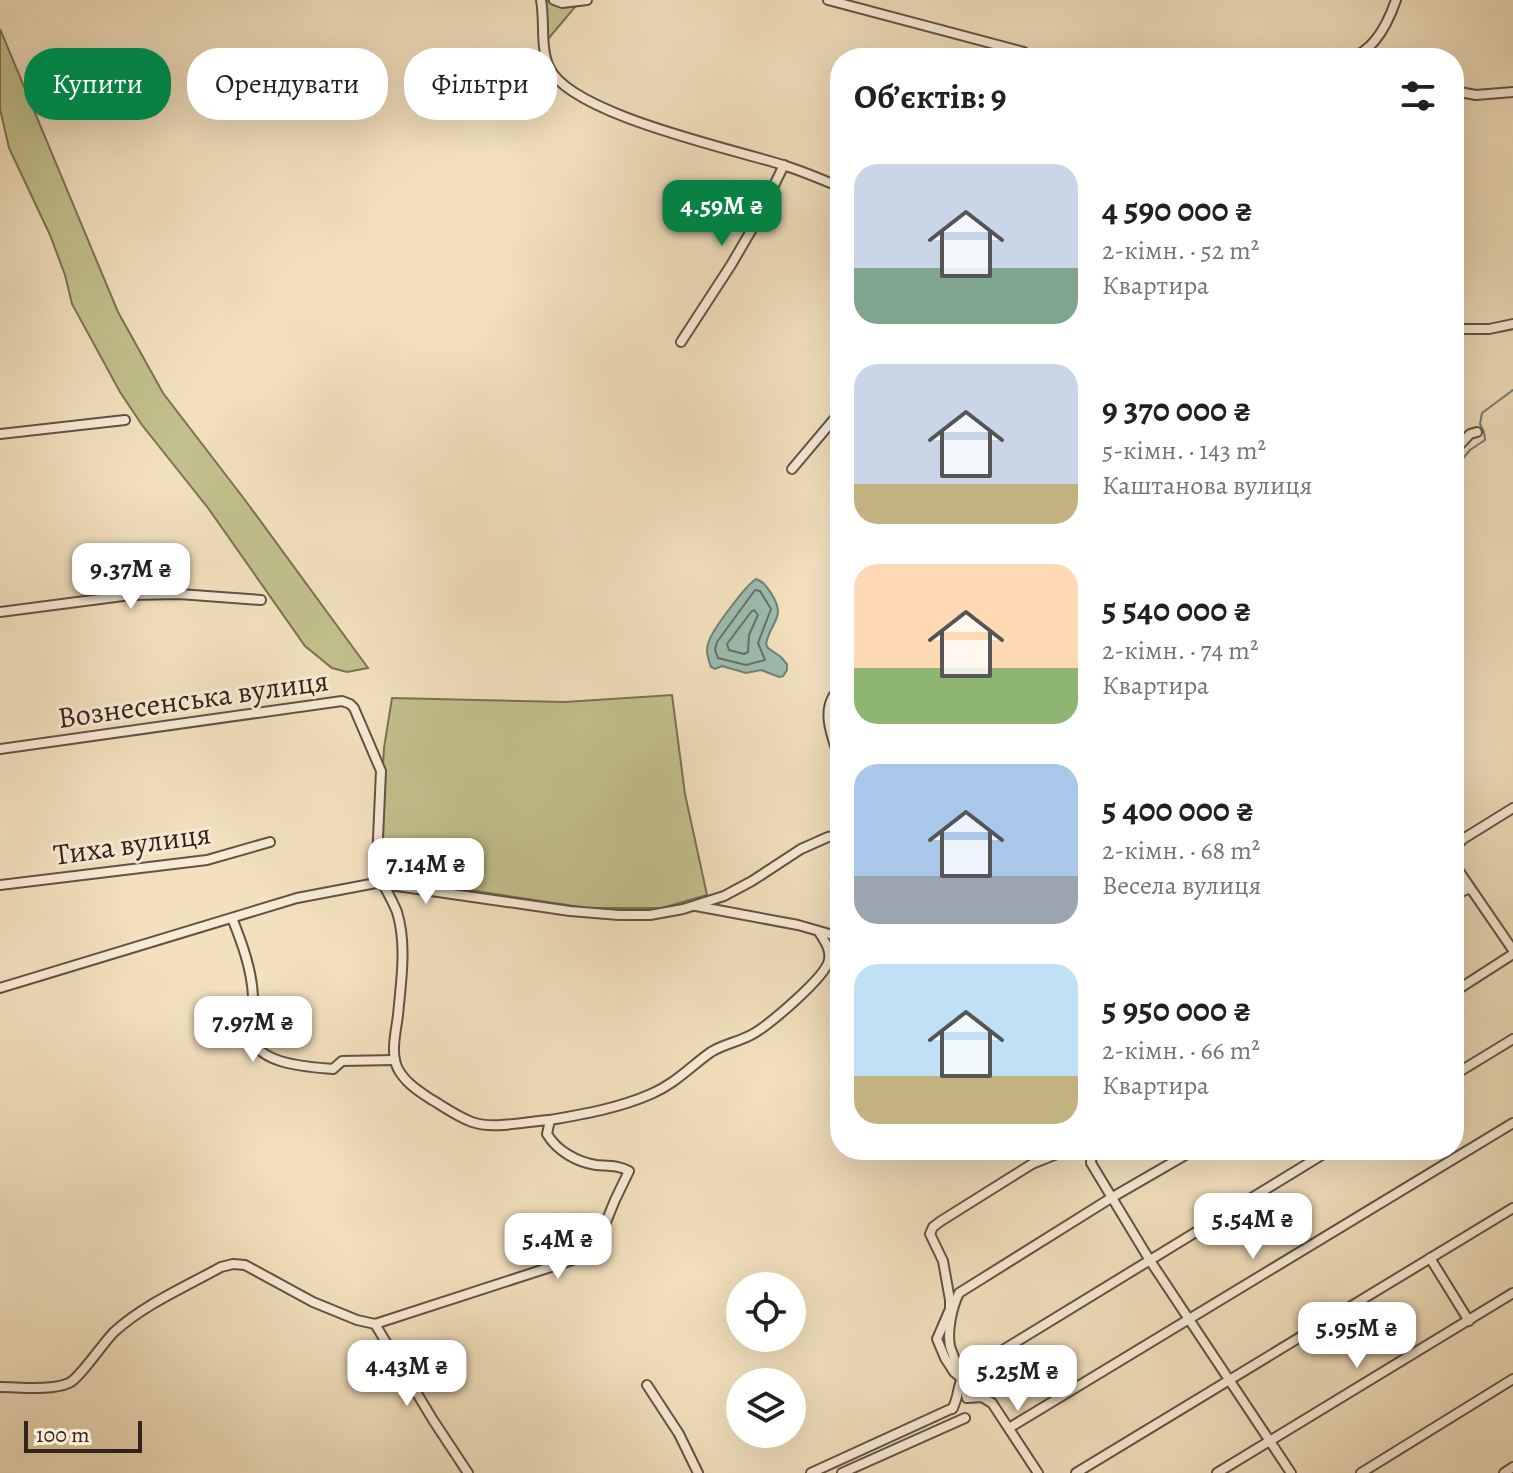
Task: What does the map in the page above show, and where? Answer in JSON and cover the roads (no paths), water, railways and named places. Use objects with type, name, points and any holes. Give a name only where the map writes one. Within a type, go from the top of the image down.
[{"type":"street","points":[[541,0],[549,67],[568,89],[613,112],[784,165],[830,183]]},
{"type":"street","points":[[554,0],[562,3],[587,0]]},
{"type":"street","points":[[828,0],[1009,48]]},
{"type":"street","points":[[872,12],[876,0]]},
{"type":"street","points":[[1370,48],[1389,18],[1396,0]]},
{"type":"street","points":[[1464,93],[1513,92]]},
{"type":"street","points":[[681,342],[755,224],[784,165]]},
{"type":"street","points":[[1464,329],[1489,329],[1513,324]]},
{"type":"street","points":[[0,434],[125,420]]},
{"type":"street","points":[[792,469],[830,424]]},
{"type":"street","points":[[1464,440],[1477,432]]},
{"type":"street","points":[[0,612],[131,595],[179,594],[261,600]]},
{"type":"street","name":"Вознесенська вулиця","points":[[0,749],[342,701],[354,708],[381,771],[380,884]]},
{"type":"street","points":[[830,703],[827,709],[830,727]]},
{"type":"street","points":[[1464,838],[1513,808]]},
{"type":"street","points":[[0,988],[297,898],[380,884],[570,911],[650,915],[695,906],[724,896],[801,849],[830,837]]},
{"type":"street","name":"Тиха вулиця","points":[[0,885],[207,860],[270,842]]},
{"type":"street","points":[[1464,879],[1513,952],[1464,985]]},
{"type":"street","points":[[380,884],[397,913],[401,931],[402,976],[395,1043],[398,1069],[413,1086],[475,1123],[511,1124],[550,1120],[615,1107],[653,1093],[675,1081],[723,1045],[763,1027],[818,978],[830,963]]},
{"type":"street","points":[[1464,891],[1470,888]]},
{"type":"street","points":[[695,906],[798,925],[830,935]]},
{"type":"street","points":[[232,918],[251,982],[255,1045],[278,1060],[294,1065],[333,1069],[342,1061],[395,1060]]},
{"type":"street","points":[[819,932],[828,947],[830,956],[827,966]]},
{"type":"street","points":[[1464,1069],[1513,1039]]},
{"type":"street","points":[[0,1387],[64,1385],[74,1381],[112,1334],[131,1319],[221,1267],[233,1264],[245,1265],[336,1313],[375,1324],[591,1254],[629,1171],[619,1166],[579,1161],[569,1156],[547,1134],[550,1120]]},
{"type":"street","points":[[1464,1153],[1513,1123]]},
{"type":"street","points":[[961,1378],[950,1365],[937,1339],[950,1309],[950,1300],[943,1261],[930,1234],[933,1227],[1042,1160]]},
{"type":"street","points":[[1091,1160],[1149,1259],[1291,1473]]},
{"type":"street","points":[[967,1398],[950,1336],[959,1293],[1177,1160]]},
{"type":"street","points":[[952,1409],[961,1378],[967,1372],[1313,1160]]},
{"type":"street","points":[[1009,1428],[1452,1160]]},
{"type":"street","points":[[1076,1473],[1513,1208]]},
{"type":"street","points":[[1430,1258],[1469,1321]]},
{"type":"street","points":[[1217,1473],[1513,1293]]},
{"type":"street","points":[[375,1324],[468,1473]]},
{"type":"street","points":[[1361,1473],[1511,1384]]},
{"type":"street","points":[[647,1385],[679,1434],[698,1473]]},
{"type":"street","points":[[811,1473],[952,1409],[967,1398],[982,1397],[992,1403],[1038,1473]]},
{"type":"street","points":[[842,1473],[965,1418]]},
{"type":"street","points":[[1504,1473],[1513,1467]]},
{"type":"water","points":[[756,579],[768,588],[778,608],[766,644],[787,664],[783,676],[761,670],[746,673],[722,666],[715,669],[711,667],[707,654],[712,635],[723,618]]},
{"type":"waterway","points":[[1464,457],[1485,440],[1480,424],[1482,413],[1513,390]]}]
